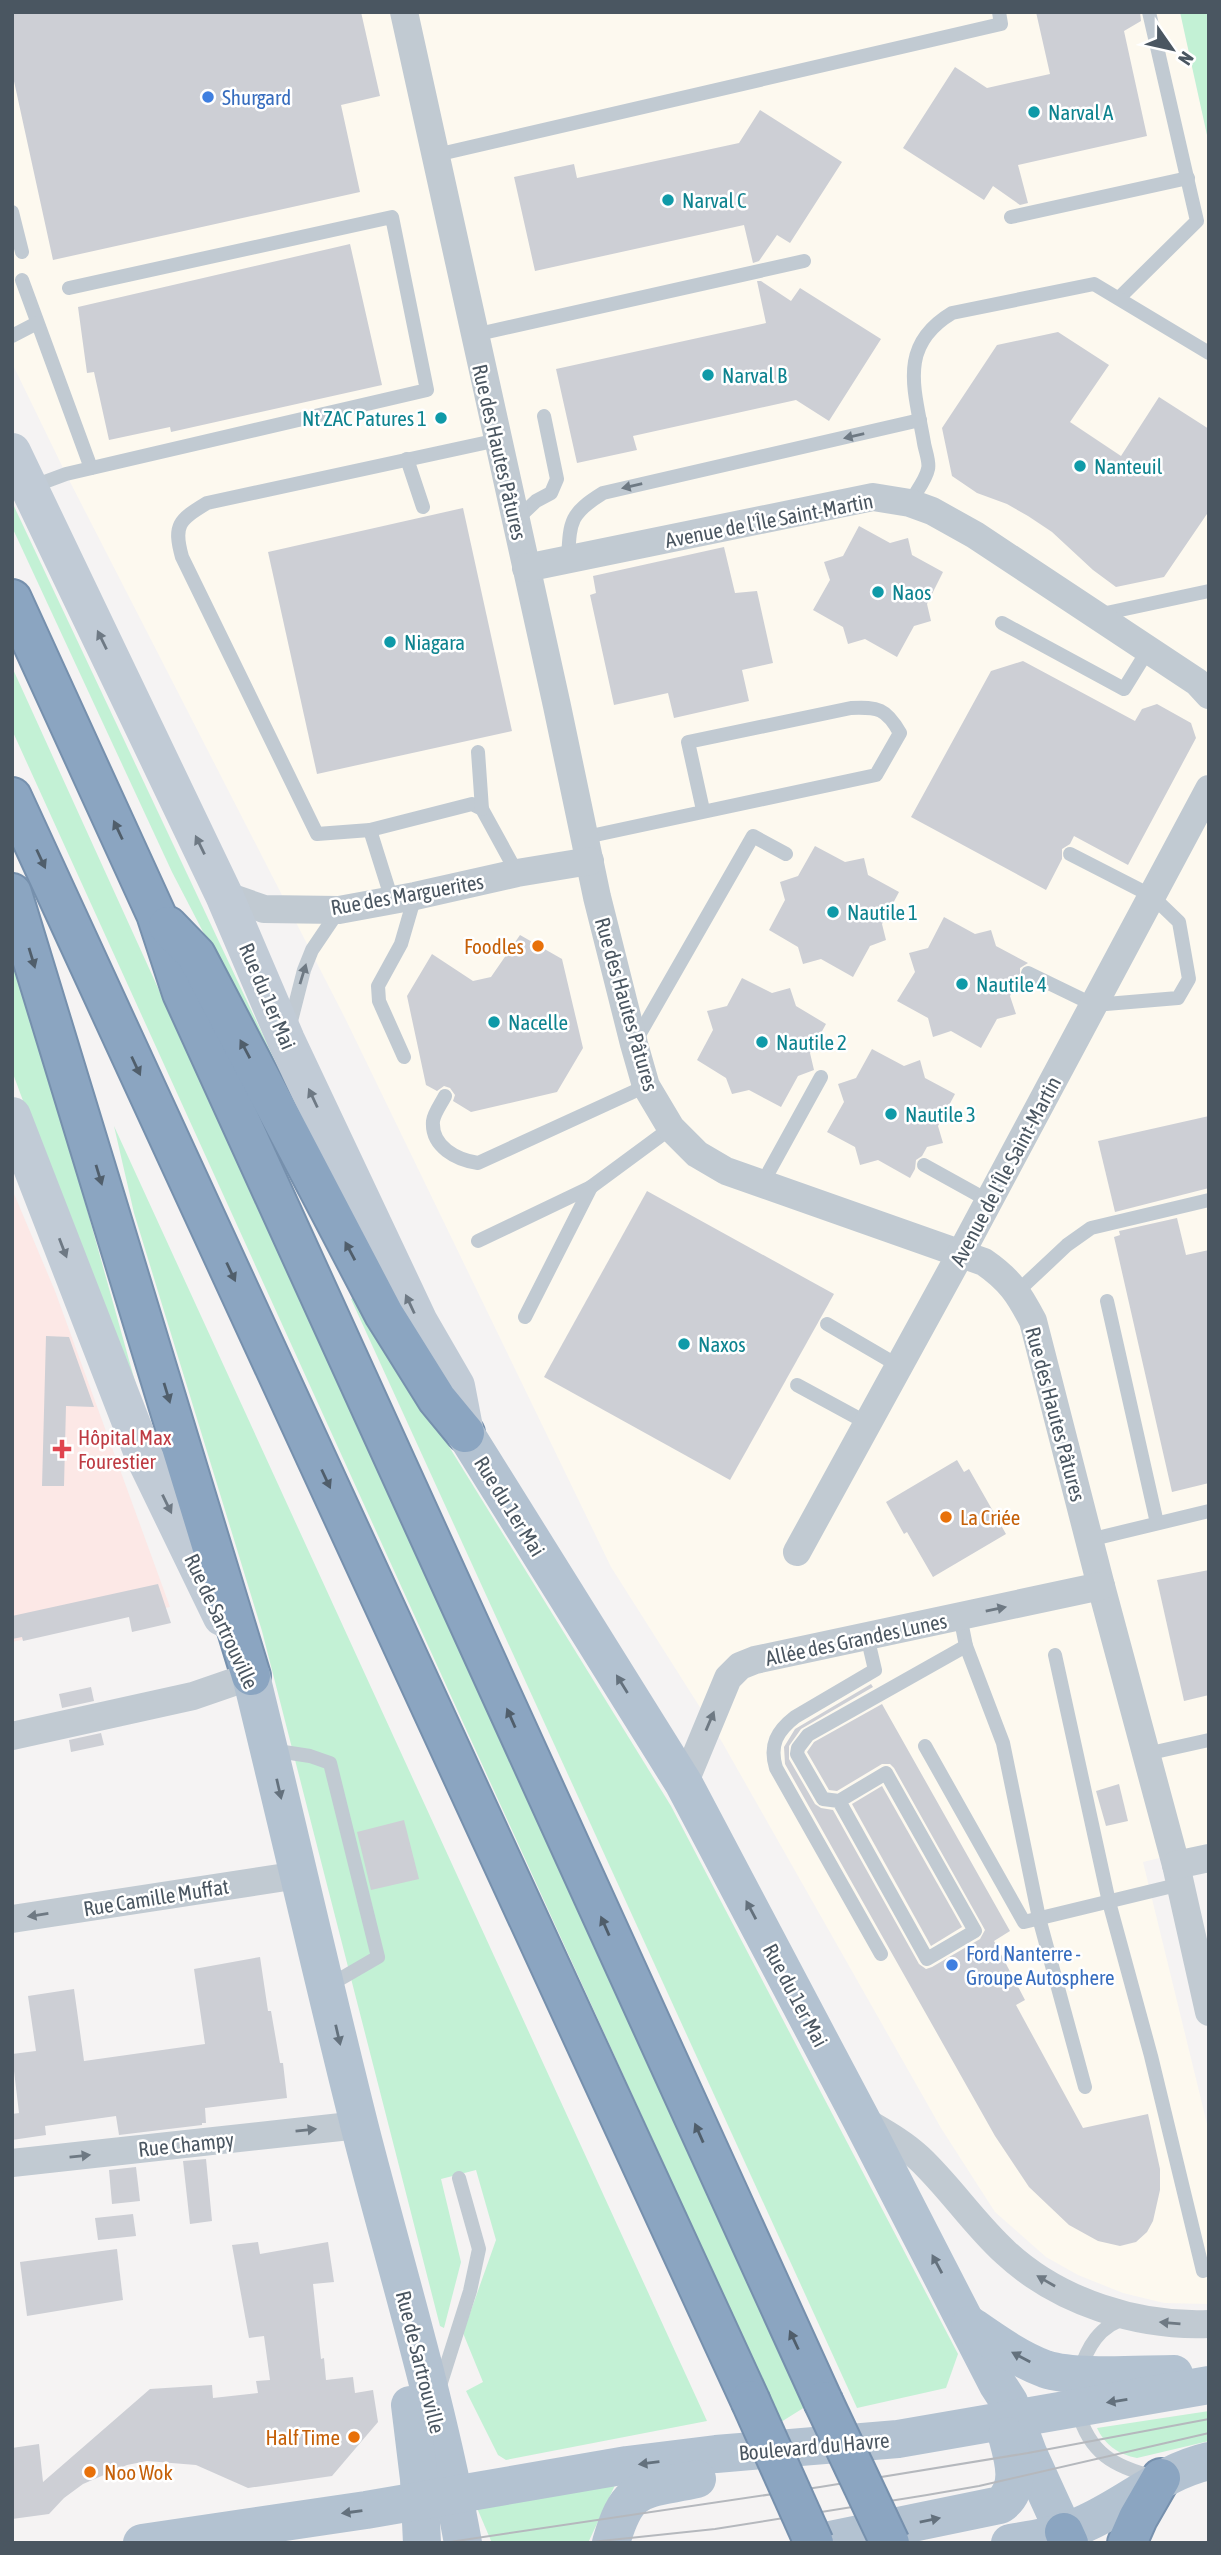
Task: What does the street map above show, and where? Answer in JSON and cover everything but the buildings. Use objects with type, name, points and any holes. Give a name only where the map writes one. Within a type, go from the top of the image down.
[{"type":"highway","points":[[12,599],[156,914],[182,993],[890,2543]]},
{"type":"highway","points":[[12,797],[718,2328],[742,2404],[795,2543]]},
{"type":"highway","points":[[12,892],[251,1675]]},
{"type":"highway","points":[[156,914],[196,956],[384,1314],[437,1399],[465,1433]]},
{"type":"highway","points":[[742,2404],[815,2543]]},
{"type":"highway","points":[[1127,2543],[1161,2478]]},
{"type":"main road","name":"Rue du 1er Mai","points":[[12,452],[224,895],[286,1040],[419,1322],[456,1386],[465,1433],[684,1784],[968,2324],[1066,2537]]},
{"type":"main road","name":"Rue de Sartrouville","points":[[12,1116],[144,1456],[251,1675],[359,2124],[433,2407],[437,2498]]},
{"type":"main road","name":"Rue de Sartrouville","points":[[386,2230],[416,2452],[437,2498]]},
{"type":"main road","points":[[968,2324],[1078,2391],[1209,2375]]},
{"type":"main road","name":"Boulevard du Havre","points":[[142,2543],[437,2498],[627,2465],[716,2454],[898,2439],[1010,2415],[1078,2391],[1209,2385]]},
{"type":"main road","points":[[815,2543],[978,2511],[1004,2502],[1011,2493],[1014,2477],[1010,2415]]},
{"type":"main road","points":[[611,2543],[624,2506],[639,2492],[898,2439]]},
{"type":"main road","points":[[1010,2543],[1066,2537],[1161,2478],[1182,2468],[1209,2461]]},
{"type":"main road","points":[[422,2543],[437,2498]]},
{"type":"main road","points":[[437,2498],[463,2543]]},
{"type":"street","name":"Rue des Hautes Pâtures","points":[[404,12],[588,849],[646,1086],[671,1128],[697,1154],[726,1171],[984,1262],[1004,1276],[1017,1292],[1033,1321],[1178,1874],[1203,1949],[1209,2012]]},
{"type":"street","name":"Avenue de l'Île Saint-Martin","points":[[526,568],[873,497],[910,503],[932,511],[975,535],[1197,682],[1209,695]]},
{"type":"street","name":"Avenue de l'Île Saint-Martin","points":[[797,1552],[961,1253],[1152,895],[1205,803]]},
{"type":"street","name":"Rue des Marguerites","points":[[224,895],[264,909],[339,910],[517,873],[588,849]]},
{"type":"street","name":"Allée des Grandes Lunes","points":[[684,1784],[728,1678],[740,1666],[755,1660],[1101,1586]]},
{"type":"street","points":[[12,1736],[193,1696],[251,1675]]},
{"type":"street","points":[[1178,1874],[1209,1858]]},
{"type":"street","name":"Rue Camille Muffat","points":[[12,1919],[299,1875]]},
{"type":"street","points":[[861,2119],[921,2160],[995,2242],[1026,2269],[1086,2302],[1131,2317],[1152,2321],[1209,2324]]},
{"type":"street","name":"Rue Champy","points":[[12,2163],[359,2124]]},
{"type":"lane","points":[[436,155],[1001,24],[999,12]]},
{"type":"lane","points":[[1119,298],[1197,221],[1149,12]]},
{"type":"lane","points":[[1011,217],[1188,178]]},
{"type":"lane","points":[[12,212],[22,252]]},
{"type":"lane","points":[[29,488],[66,474],[427,390],[392,217],[69,288]]},
{"type":"lane","points":[[474,335],[804,261]]},
{"type":"lane","points":[[22,281],[91,468]]},
{"type":"lane","points":[[910,503],[928,469],[915,387],[915,354],[925,335],[936,323],[952,313],[1094,284],[1209,353]]},
{"type":"lane","points":[[12,336],[37,323]]},
{"type":"lane","points":[[516,520],[536,501],[551,493],[557,479],[544,416]]},
{"type":"lane","points":[[568,560],[570,526],[581,506],[603,493],[920,420]]},
{"type":"lane","points":[[482,809],[471,804],[370,830],[317,834],[182,557],[177,528],[191,513],[207,503],[498,440]]},
{"type":"lane","points":[[407,459],[423,507]]},
{"type":"lane","points":[[1096,616],[1209,590]]},
{"type":"lane","points":[[1002,623],[1124,690],[1148,650]]},
{"type":"lane","points":[[588,849],[703,810],[876,775],[900,733],[891,717],[873,708],[851,708],[688,742],[703,810]]},
{"type":"lane","points":[[478,752],[482,809],[517,873]]},
{"type":"lane","points":[[370,830],[403,898],[401,944],[378,986],[379,1001],[404,1057]]},
{"type":"lane","points":[[634,1044],[753,836],[786,854]]},
{"type":"lane","points":[[1028,973],[1094,1005],[1178,998],[1189,979],[1179,922],[1152,895],[1070,854]]},
{"type":"lane","points":[[286,1040],[303,970],[312,950],[339,910]]},
{"type":"lane","points":[[762,1184],[821,1077]]},
{"type":"lane","points":[[445,1096],[433,1120],[435,1134],[442,1147],[453,1157],[478,1163],[646,1086]]},
{"type":"lane","points":[[478,1241],[591,1187],[671,1128]]},
{"type":"lane","points":[[924,1165],[989,1201]]},
{"type":"lane","points":[[525,1317],[591,1187]]},
{"type":"lane","points":[[1017,1292],[1067,1245],[1091,1228],[1209,1200]]},
{"type":"lane","points":[[1107,1301],[1157,1523]]},
{"type":"lane","points":[[827,1324],[899,1366]]},
{"type":"lane","points":[[797,1385],[867,1423]]},
{"type":"lane","points":[[1089,1540],[1209,1511]]},
{"type":"lane","points":[[960,1616],[966,1646],[1003,1743],[1039,1918],[1085,2087]]},
{"type":"lane","points":[[867,1636],[875,1670],[784,1726],[777,1735],[772,1757],[881,1954]]},
{"type":"lane","points":[[839,1801],[927,1959],[975,1931],[886,1773],[839,1801],[823,1800],[798,1758],[798,1748],[808,1735],[966,1646]]},
{"type":"lane","points":[[1055,1655],[1109,1902],[1151,2056],[1203,2271]]},
{"type":"lane","points":[[1146,1754],[1209,1740]]},
{"type":"lane","points":[[925,1746],[1024,1922],[1109,1902],[1178,1874]]},
{"type":"lane","points":[[269,1749],[310,1756],[331,1763],[378,1957],[326,1986]]},
{"type":"lane","points":[[433,2407],[470,2291],[478,2249],[459,2178]]},
{"type":"lane","points":[[1131,2317],[1115,2321],[1101,2332],[1085,2355],[1078,2391],[1082,2428],[1089,2441],[1104,2456],[1131,2469],[1161,2478]]},
{"type":"shaded area","points":[[12,12],[1180,12],[1209,144],[1209,1846],[1143,1862],[1209,2132],[1209,2304],[1164,2303],[1123,2293],[1078,2275],[1046,2257],[995,2212],[941,2128],[722,1742],[611,1567],[345,1018],[66,474],[12,363]]},
{"type":"shaded area","name":"Hôpital Max Fourestier","points":[[12,1189],[55,1291],[170,1607],[12,1642]]},
{"type":"green space","points":[[1180,12],[1209,12],[1209,144]]},
{"type":"green space","points":[[12,502],[326,1169],[172,872],[12,527]]},
{"type":"green space","points":[[12,667],[805,2407],[781,2422],[12,730]]},
{"type":"green space","points":[[12,953],[76,1170],[160,1471],[12,1071]]},
{"type":"green space","points":[[114,1126],[707,2421],[506,2460],[498,2455],[466,2391],[483,2382],[463,2333],[496,2240],[476,2170],[441,2179],[461,2262],[444,2328],[440,2326],[262,1631],[134,1213]]},
{"type":"green space","points":[[356,1296],[671,1806],[958,2354],[946,2388],[857,2408],[351,1299]]},
{"type":"green space","points":[[1209,2411],[1209,2441],[1137,2458],[1113,2448],[1097,2428]]},
{"type":"green space","points":[[616,2483],[588,2543],[492,2543],[477,2508]]},
{"type":"tram line","points":[[443,2543],[820,2487],[1028,2453],[1209,2419]]},
{"type":"tram line","points":[[582,2543],[715,2529],[979,2486],[1209,2433]]},
{"type":"place","name":"Shurgard","points":[[208,97]]},
{"type":"place","name":"Narval A","points":[[1034,112]]},
{"type":"place","name":"Narval C","points":[[668,200]]},
{"type":"place","name":"Narval B","points":[[708,375]]},
{"type":"place","name":"Nt ZAC Patures 1","points":[[441,418]]},
{"type":"place","name":"Nanteuil","points":[[1080,466]]},
{"type":"place","name":"Naos","points":[[878,592]]},
{"type":"place","name":"Niagara","points":[[390,642]]},
{"type":"place","name":"Nautile 1","points":[[833,912]]},
{"type":"place","name":"Foodles","points":[[538,946]]},
{"type":"place","name":"Nautile 4","points":[[962,984]]},
{"type":"place","name":"Nacelle","points":[[494,1022]]},
{"type":"place","name":"Nautile 2","points":[[762,1042]]},
{"type":"place","name":"Nautile 3","points":[[891,1114]]},
{"type":"place","name":"Naxos","points":[[684,1344]]},
{"type":"place","name":"Hôpital Max Fourestier","points":[[62,1449]]},
{"type":"place","name":"La Criée","points":[[946,1517]]},
{"type":"place","name":"Ford Nanterre - Groupe Autosphere","points":[[952,1965]]},
{"type":"place","name":"Half Time","points":[[354,2437]]},
{"type":"place","name":"Noo Wok","points":[[90,2472]]}]
